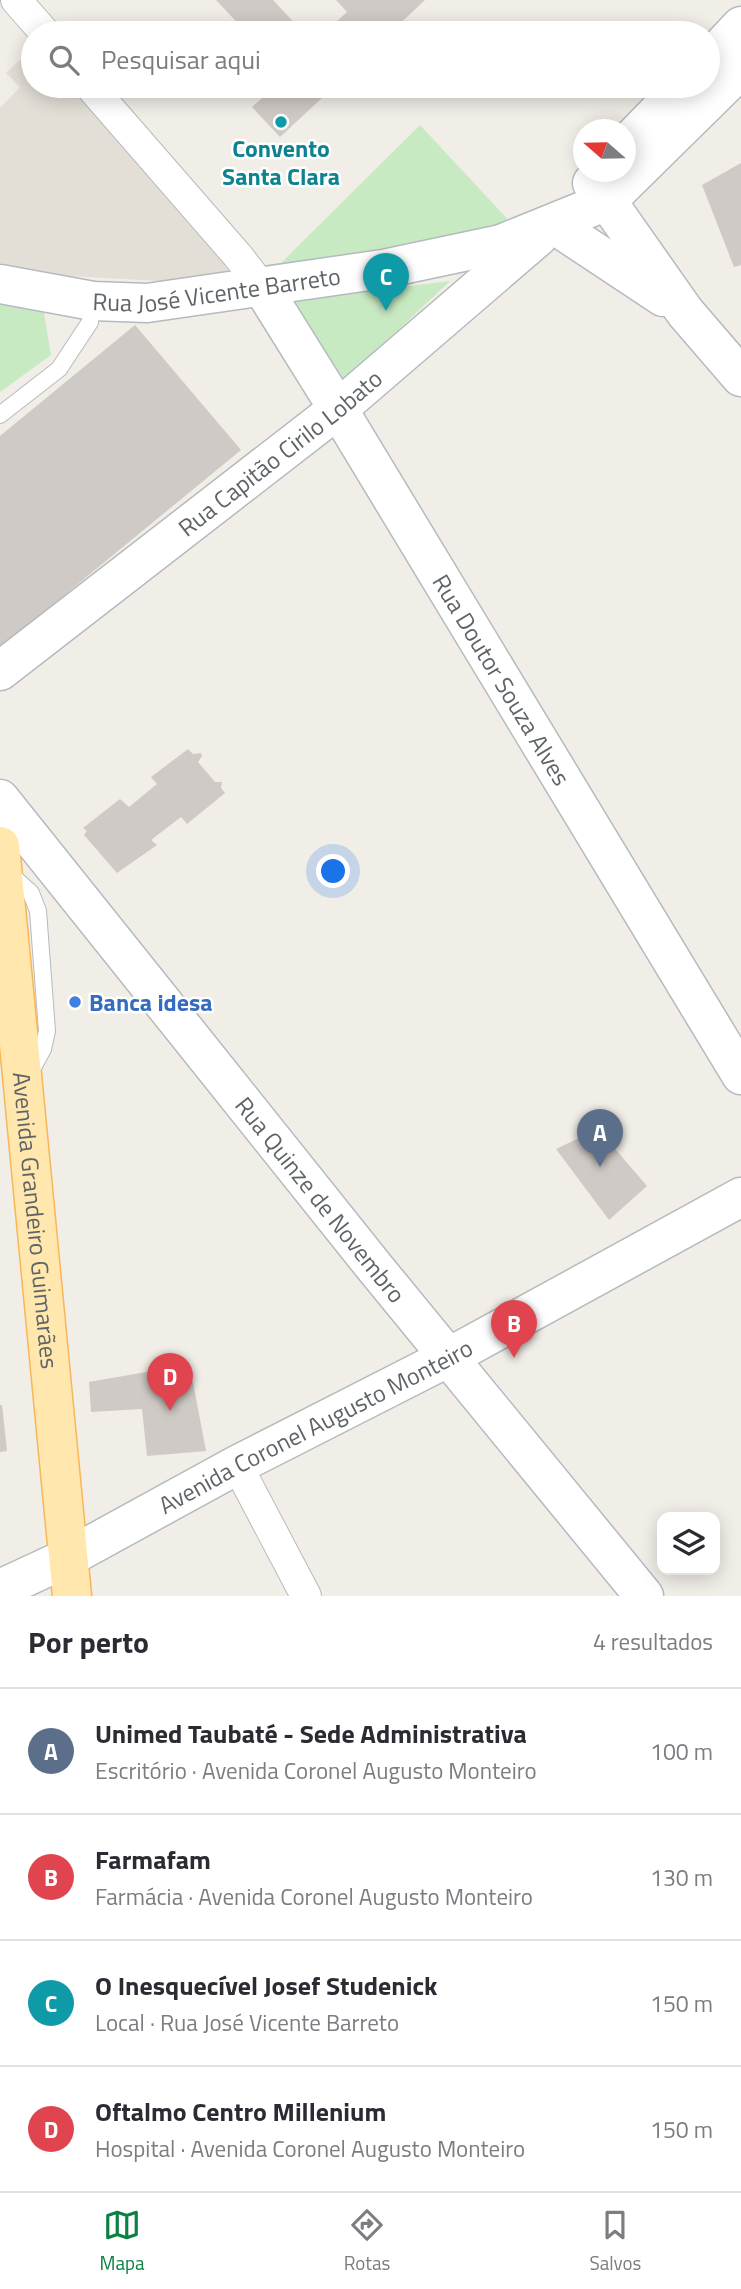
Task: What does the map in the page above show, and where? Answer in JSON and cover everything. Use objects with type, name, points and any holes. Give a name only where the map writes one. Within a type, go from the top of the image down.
[{"type":"main road","points":[[720,48],[741,26]]},
{"type":"main road","points":[[720,86],[741,69]]},
{"type":"main road","points":[[636,134],[671,98]]},
{"type":"main road","points":[[706,98],[599,185],[685,312],[741,377]]},
{"type":"main road","name":"Rua José Vicente Barreto","points":[[0,284],[93,301],[147,303],[383,270],[500,244],[553,224],[599,185]]},
{"type":"main road","points":[[553,224],[685,312]]},
{"type":"main road","name":"Rua Capitão Cirilo Lobato","points":[[0,671],[338,409],[553,224]]},
{"type":"main road","name":"Rua Doutor Souza Alves","points":[[261,287],[338,409],[741,1075]]},
{"type":"main road","name":"Rua Quinze de Novembro","points":[[0,799],[644,1596]]},
{"type":"main road","name":"Avenida Grandeiro Guimarães","points":[[1,856],[72,1596]]},
{"type":"main road","name":"Avenida Coronel Augusto Monteiro","points":[[0,1589],[69,1557],[237,1465],[449,1357],[741,1197]]},
{"type":"street","points":[[16,0],[34,21]]},
{"type":"street","points":[[100,98],[238,256],[261,287]]},
{"type":"street","points":[[237,1465],[306,1596]]},
{"type":"lane","points":[[0,415],[60,369],[90,322],[93,301]]},
{"type":"shaded area","points":[[21,59],[21,98],[93,98],[240,270],[178,282],[69,276],[0,263],[0,108],[20,87],[6,73]]},
{"type":"green space","points":[[420,125],[513,225],[277,267]]},
{"type":"green space","points":[[450,281],[344,381],[283,302]]},
{"type":"green space","points":[[0,296],[41,296],[51,355],[0,392]]},
{"type":"building","points":[[216,0],[273,0],[293,21],[236,21]]},
{"type":"building","points":[[336,0],[425,0],[403,21],[337,21],[347,12]]},
{"type":"building","name":"Convento Santa Clara","points":[[262,98],[322,98],[280,137],[252,107]]},
{"type":"building","points":[[741,163],[741,265],[734,267],[702,185]]},
{"type":"building","points":[[135,325],[241,450],[0,648],[0,436]]},
{"type":"building","points":[[188,749],[193,754],[201,753],[198,762],[215,782],[222,782],[221,788],[225,793],[187,824],[181,817],[151,840],[157,845],[117,873],[84,835],[87,831],[83,828],[120,799],[129,807],[157,784],[151,777]]},
{"type":"building","points":[[598,1129],[647,1186],[609,1220],[556,1149]]},
{"type":"building","points":[[169,1368],[193,1382],[206,1451],[147,1456],[142,1409],[91,1412],[89,1382]]},
{"type":"building","points":[[0,1405],[7,1451],[0,1452]]},
{"type":"place","name":"Convento Santa Clara","points":[[281,122]]},
{"type":"place","name":"O Inesquecível Josef Studenick","points":[[386,311]]},
{"type":"place","name":"Banca idesa","points":[[75,1002]]},
{"type":"place","name":"Unimed Taubaté - Sede Administrativa","points":[[600,1167]]},
{"type":"place","name":"Farmafam","points":[[514,1358]]},
{"type":"place","name":"Oftalmo Centro Millenium","points":[[170,1411]]}]
